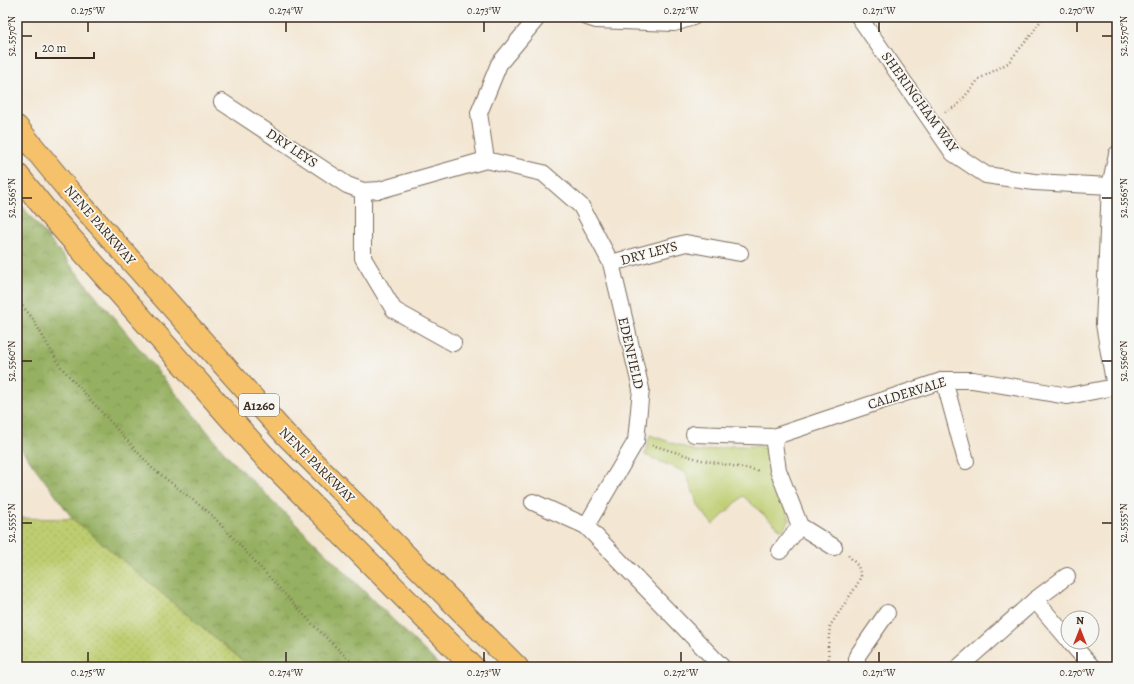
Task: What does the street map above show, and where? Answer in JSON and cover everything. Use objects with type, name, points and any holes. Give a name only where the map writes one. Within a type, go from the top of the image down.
[{"type":"highway","name":"NENE PARKWAY","points":[[17,127],[69,191],[285,434],[517,667]]},
{"type":"highway","name":"A1260","points":[[17,174],[45,209],[263,455],[473,667]]},
{"type":"street","points":[[486,160],[479,113],[499,64],[538,17]]},
{"type":"street","points":[[587,17],[596,20],[674,22],[693,17]]},
{"type":"street","name":"SHERINGHAM WAY","points":[[859,17],[953,153],[986,175],[1034,182],[1110,186]]},
{"type":"street","name":"DRY LEYS","points":[[222,102],[347,185],[362,191],[380,190],[486,160],[543,173],[581,206],[611,263],[686,243],[740,253]]},
{"type":"street","points":[[1116,388],[1104,324],[1110,186],[1117,154]]},
{"type":"street","points":[[362,191],[362,258],[394,310],[453,343]]},
{"type":"street","name":"EDENFIELD","points":[[586,526],[636,441],[641,389],[611,263]]},
{"type":"street","points":[[944,380],[966,461]]},
{"type":"street","name":"CALDERVALE","points":[[694,434],[773,437],[944,380],[973,380],[1068,396],[1116,388]]},
{"type":"street","points":[[773,437],[778,470],[800,526],[834,547]]},
{"type":"street","points":[[533,502],[586,526],[722,667]]},
{"type":"street","points":[[780,551],[800,526]]},
{"type":"street","points":[[959,667],[1035,600],[1067,576]]},
{"type":"street","points":[[1035,600],[1060,630]]},
{"type":"street","points":[[857,667],[857,656],[887,613]]},
{"type":"street","points":[[1077,650],[1092,667]]},
{"type":"path","points":[[943,113],[957,106],[979,79],[1008,63],[1031,36],[1043,17]]},
{"type":"path","points":[[17,300],[31,316],[60,366],[152,468],[211,514],[317,629],[357,667]]},
{"type":"path","points":[[636,441],[701,460],[762,471],[778,470]]},
{"type":"path","points":[[829,667],[828,646],[830,626],[857,585],[861,576],[858,566],[848,554],[834,547]]},
{"type":"green space","points":[[17,200],[230,459],[441,667],[250,667],[73,519],[17,443]]},
{"type":"green space","points":[[650,435],[698,452],[732,446],[758,446],[768,450],[790,520],[782,531],[743,496],[713,525],[699,507],[685,472],[645,455]]},
{"type":"green space","points":[[17,518],[73,519],[250,667],[17,667]]}]
